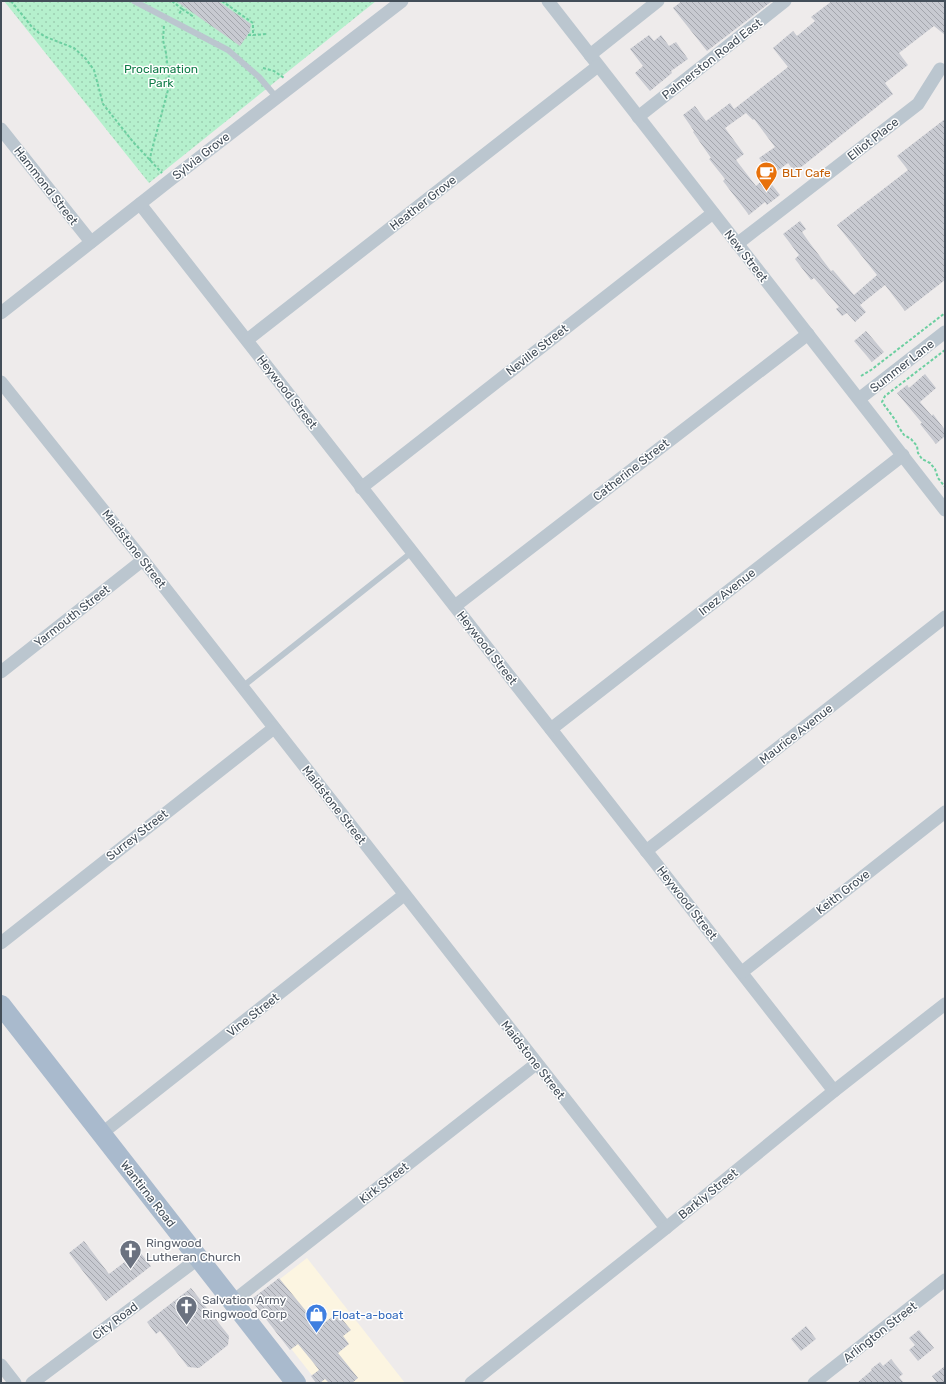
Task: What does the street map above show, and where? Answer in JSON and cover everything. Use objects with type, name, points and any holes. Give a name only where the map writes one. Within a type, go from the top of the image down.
[{"type":"main road","name":"Wantirna Road","points":[[1,1006],[296,1383]]},
{"type":"street","name":"Sylvia Grove","points":[[1,313],[90,242],[402,1]]},
{"type":"street","name":"New Street","points":[[548,1],[945,510]]},
{"type":"street","points":[[590,55],[658,1]]},
{"type":"street","name":"Palmerston Road East","points":[[638,117],[785,1]]},
{"type":"street","name":"Heather Grove","points":[[247,340],[598,66]]},
{"type":"street","name":"Elliot Place","points":[[737,244],[918,104],[940,69]]},
{"type":"street","name":"Hammond Street","points":[[1,129],[90,242]]},
{"type":"street","name":"Heywood Street","points":[[140,204],[834,1091]]},
{"type":"street","name":"Neville Street","points":[[361,488],[713,213]]},
{"type":"street","name":"Summer Lane","points":[[859,399],[945,332]]},
{"type":"street","name":"Catherine Street","points":[[455,606],[808,334]]},
{"type":"street","name":"Maidstone Street","points":[[2,387],[143,560],[536,1064],[666,1228]]},
{"type":"street","name":"Inez Avenue","points":[[551,729],[903,455]]},
{"type":"street","name":"Yarmouth Street","points":[[1,672],[143,560]]},
{"type":"street","name":"Maurice Avenue","points":[[646,851],[945,617]]},
{"type":"street","name":"Surrey Street","points":[[1,943],[274,728]]},
{"type":"street","name":"Keith Grove","points":[[742,972],[945,812]]},
{"type":"street","name":"Vine Street","points":[[101,1134],[404,895]]},
{"type":"street","name":"Barkly Street","points":[[471,1383],[666,1228],[834,1091],[945,1004]]},
{"type":"street","name":"Kirk Street","points":[[232,1302],[536,1064]]},
{"type":"street","name":"City Road","points":[[32,1383],[199,1258]]},
{"type":"street","name":"Arlington Street","points":[[814,1383],[945,1280]]},
{"type":"street","points":[[1,1365],[15,1383]]},
{"type":"lane","points":[[134,1],[228,50],[259,77],[277,98]]},
{"type":"lane","points":[[242,687],[412,552]]},
{"type":"path","points":[[11,1],[32,27],[39,33],[74,48],[86,59],[94,70],[103,104],[150,161],[169,181]]},
{"type":"path","points":[[172,1],[194,17]]},
{"type":"path","points":[[222,1],[253,24],[253,35]]},
{"type":"path","points":[[178,15],[182,9]]},
{"type":"path","points":[[150,161],[168,90],[169,79],[166,53],[162,40],[166,18]]},
{"type":"path","points":[[248,35],[267,34]]},
{"type":"path","points":[[861,376],[872,370],[945,313]]},
{"type":"path","points":[[945,350],[885,396],[882,402],[904,435],[917,446],[918,454],[922,459],[930,463],[945,487]]},
{"type":"shaded area","points":[[307,1258],[405,1383],[318,1383],[253,1300]]},
{"type":"green space","name":"Proclamation Park","points":[[4,1],[376,1],[149,183]]},
{"type":"building","points":[[176,1],[218,1],[251,24],[251,30],[240,46]]},
{"type":"building","points":[[682,1],[772,1],[707,51],[673,8]]},
{"type":"building","points":[[832,1],[945,1],[945,35],[934,26],[899,53],[908,65],[885,83],[893,94],[795,172],[788,163],[772,175],[759,158],[775,147],[754,119],[753,120],[746,113],[725,128],[744,154],[736,160],[756,186],[766,177],[780,195],[767,205],[765,202],[749,215],[723,181],[725,179],[709,159],[711,158],[683,115],[695,106],[706,121],[730,103],[734,109],[788,67],[773,48],[793,31],[797,36],[815,21],[811,17]]},
{"type":"building","points":[[649,35],[654,41],[661,35],[669,46],[676,42],[688,59],[671,71],[672,73],[650,91],[635,73],[643,66],[630,49]]},
{"type":"building","points":[[945,119],[945,280],[905,311],[885,285],[860,305],[866,312],[855,322],[847,313],[842,316],[836,309],[839,307],[814,278],[811,280],[795,259],[799,255],[783,234],[800,221],[806,229],[802,232],[809,242],[831,271],[833,270],[854,295],[877,275],[837,225],[908,170],[897,156]]},
{"type":"building","points":[[866,331],[884,352],[872,362],[854,341]]},
{"type":"building","points":[[925,374],[936,388],[920,402],[932,416],[933,414],[945,430],[945,436],[936,444],[920,424],[922,423],[897,393],[907,385],[909,388]]},
{"type":"building","name":"Ringwood Lutheran Church","points":[[84,1241],[109,1274],[139,1251],[151,1266],[106,1301],[69,1253]]},
{"type":"building","points":[[279,1278],[319,1327],[337,1313],[351,1330],[343,1336],[349,1344],[338,1353],[358,1378],[352,1383],[329,1383],[325,1379],[320,1383],[316,1383],[311,1376],[319,1370],[312,1361],[298,1344],[290,1350],[255,1305],[253,1298]]},
{"type":"building","name":"Salvation Army Ringwood Corp","points":[[191,1288],[229,1336],[228,1345],[199,1368],[188,1367],[160,1331],[156,1334],[147,1322]]},
{"type":"building","points":[[806,1326],[816,1339],[801,1351],[791,1339]]},
{"type":"building","points":[[919,1330],[934,1348],[918,1361],[909,1350],[915,1345],[909,1338]]},
{"type":"building","points":[[891,1359],[903,1374],[899,1377],[904,1383],[857,1383],[880,1362],[883,1366]]},
{"type":"building","points":[[945,1366],[945,1383],[937,1383],[932,1376]]},
{"type":"place","name":"BLT Cafe","points":[[766,192]]},
{"type":"place","name":"Ringwood Lutheran Church","points":[[130,1270]]},
{"type":"place","name":"Salvation Army Ringwood Corp","points":[[186,1326]]},
{"type":"place","name":"Float-a-boat","points":[[317,1334]]}]
